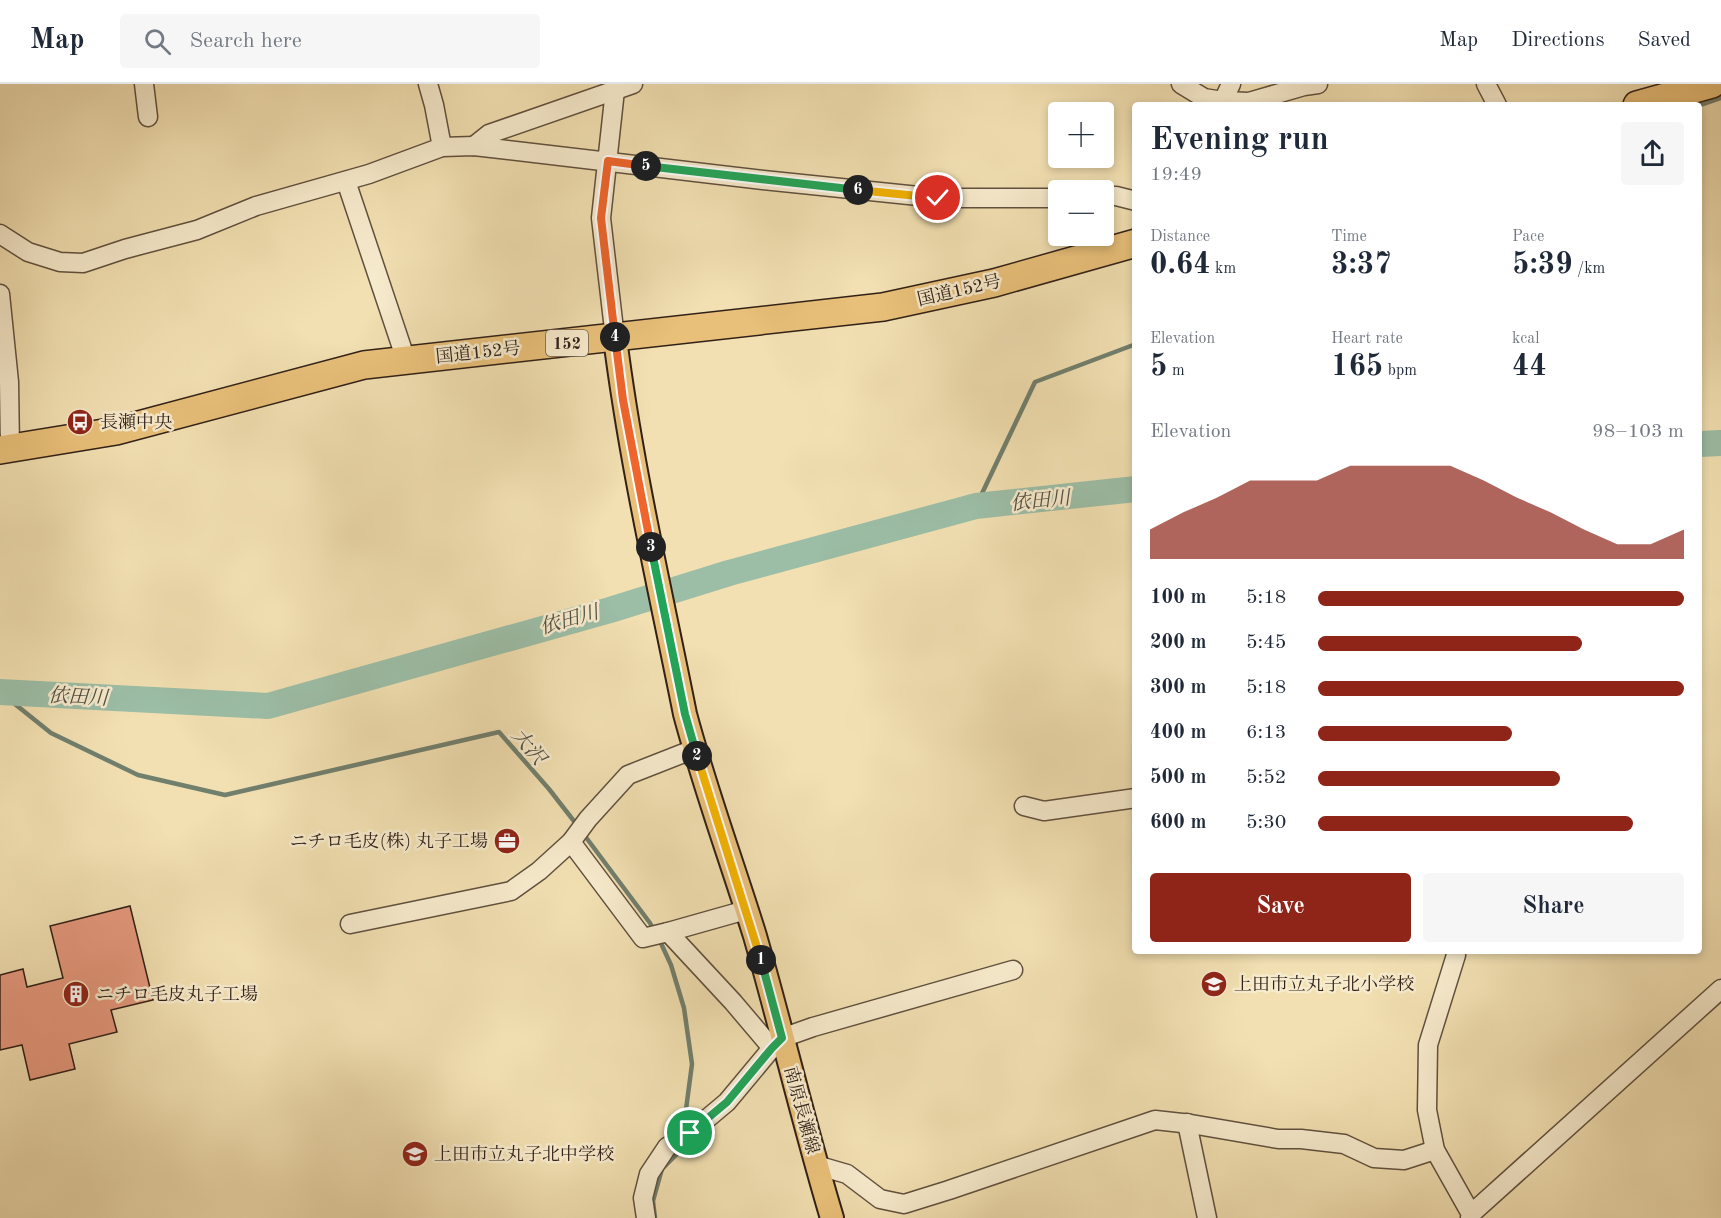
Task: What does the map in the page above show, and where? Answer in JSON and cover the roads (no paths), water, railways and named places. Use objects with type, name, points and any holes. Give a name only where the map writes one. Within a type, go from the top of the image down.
[{"type":"highway","points":[[1648,102],[1712,84]]},
{"type":"highway","name":"国道152号","points":[[5,449],[116,431],[364,365],[883,307],[994,284],[1132,244]]},
{"type":"main road","name":"南原長瀬線","points":[[615,338],[634,464],[685,714],[694,749],[746,910],[777,1043],[832,1218]]},
{"type":"street","points":[[144,84],[148,117]]},
{"type":"street","points":[[428,84],[442,147]]},
{"type":"street","points":[[474,146],[489,134],[633,84]]},
{"type":"street","points":[[1181,84],[1203,102],[1227,92],[1249,102],[1318,84]]},
{"type":"street","points":[[1486,84],[1495,102]]},
{"type":"street","points":[[615,90],[601,218],[615,338]]},
{"type":"street","points":[[0,234],[28,252],[60,262],[83,263],[197,230],[256,206],[369,174],[442,147],[474,146],[938,198],[1048,198]]},
{"type":"street","points":[[346,181],[406,360]]},
{"type":"street","points":[[1114,196],[1132,200]]},
{"type":"street","points":[[0,294],[9,382],[5,449]]},
{"type":"street","points":[[350,924],[511,891],[539,871],[571,842],[588,819],[628,775],[694,749]]},
{"type":"street","points":[[1024,806],[1044,811],[1132,799]]},
{"type":"street","points":[[571,842],[643,938],[746,910]]},
{"type":"street","points":[[668,932],[733,1002],[777,1043]]},
{"type":"street","points":[[1454,954],[1428,1045],[1427,1110],[1435,1150],[1470,1216],[1721,989]]},
{"type":"street","points":[[646,1218],[643,1198],[649,1174],[667,1147],[690,1133],[727,1102],[777,1043],[824,1024],[1013,970]]},
{"type":"street","points":[[816,1165],[847,1174],[880,1199],[904,1204],[1155,1120],[1187,1123],[1278,1139],[1344,1144],[1374,1158],[1404,1160],[1435,1150]]},
{"type":"street","points":[[1187,1123],[1207,1218]]},
{"type":"waterway","points":[[1702,104],[1721,98]]},
{"type":"waterway","points":[[976,506],[1035,382],[1132,346]]},
{"type":"waterway","name":"依田川","points":[[1702,444],[1721,443]]},
{"type":"waterway","name":"依田川","points":[[0,692],[268,706],[610,610],[729,573],[976,506],[1132,489]]},
{"type":"waterway","name":"大沢","points":[[0,692],[51,733],[138,775],[225,795],[499,732],[577,825]]},
{"type":"waterway","name":"大沢","points":[[582,832],[655,932]]},
{"type":"waterway","name":"大沢","points":[[659,939],[671,965],[684,1008],[692,1064],[683,1132]]},
{"type":"waterway","name":"大沢","points":[[655,1218],[653,1201],[662,1169],[682,1149],[682,1143]]},
{"type":"place","name":"長瀬中央","points":[[80,422]]},
{"type":"place","name":"ニチロ毛皮(株) 丸子工場","points":[[507,841]]},
{"type":"place","name":"上田市立丸子北小学校","points":[[1214,984]]},
{"type":"place","name":"ニチロ毛皮丸子工場","points":[[76,994]]},
{"type":"place","name":"上田市立丸子北中学校","points":[[415,1154]]}]
